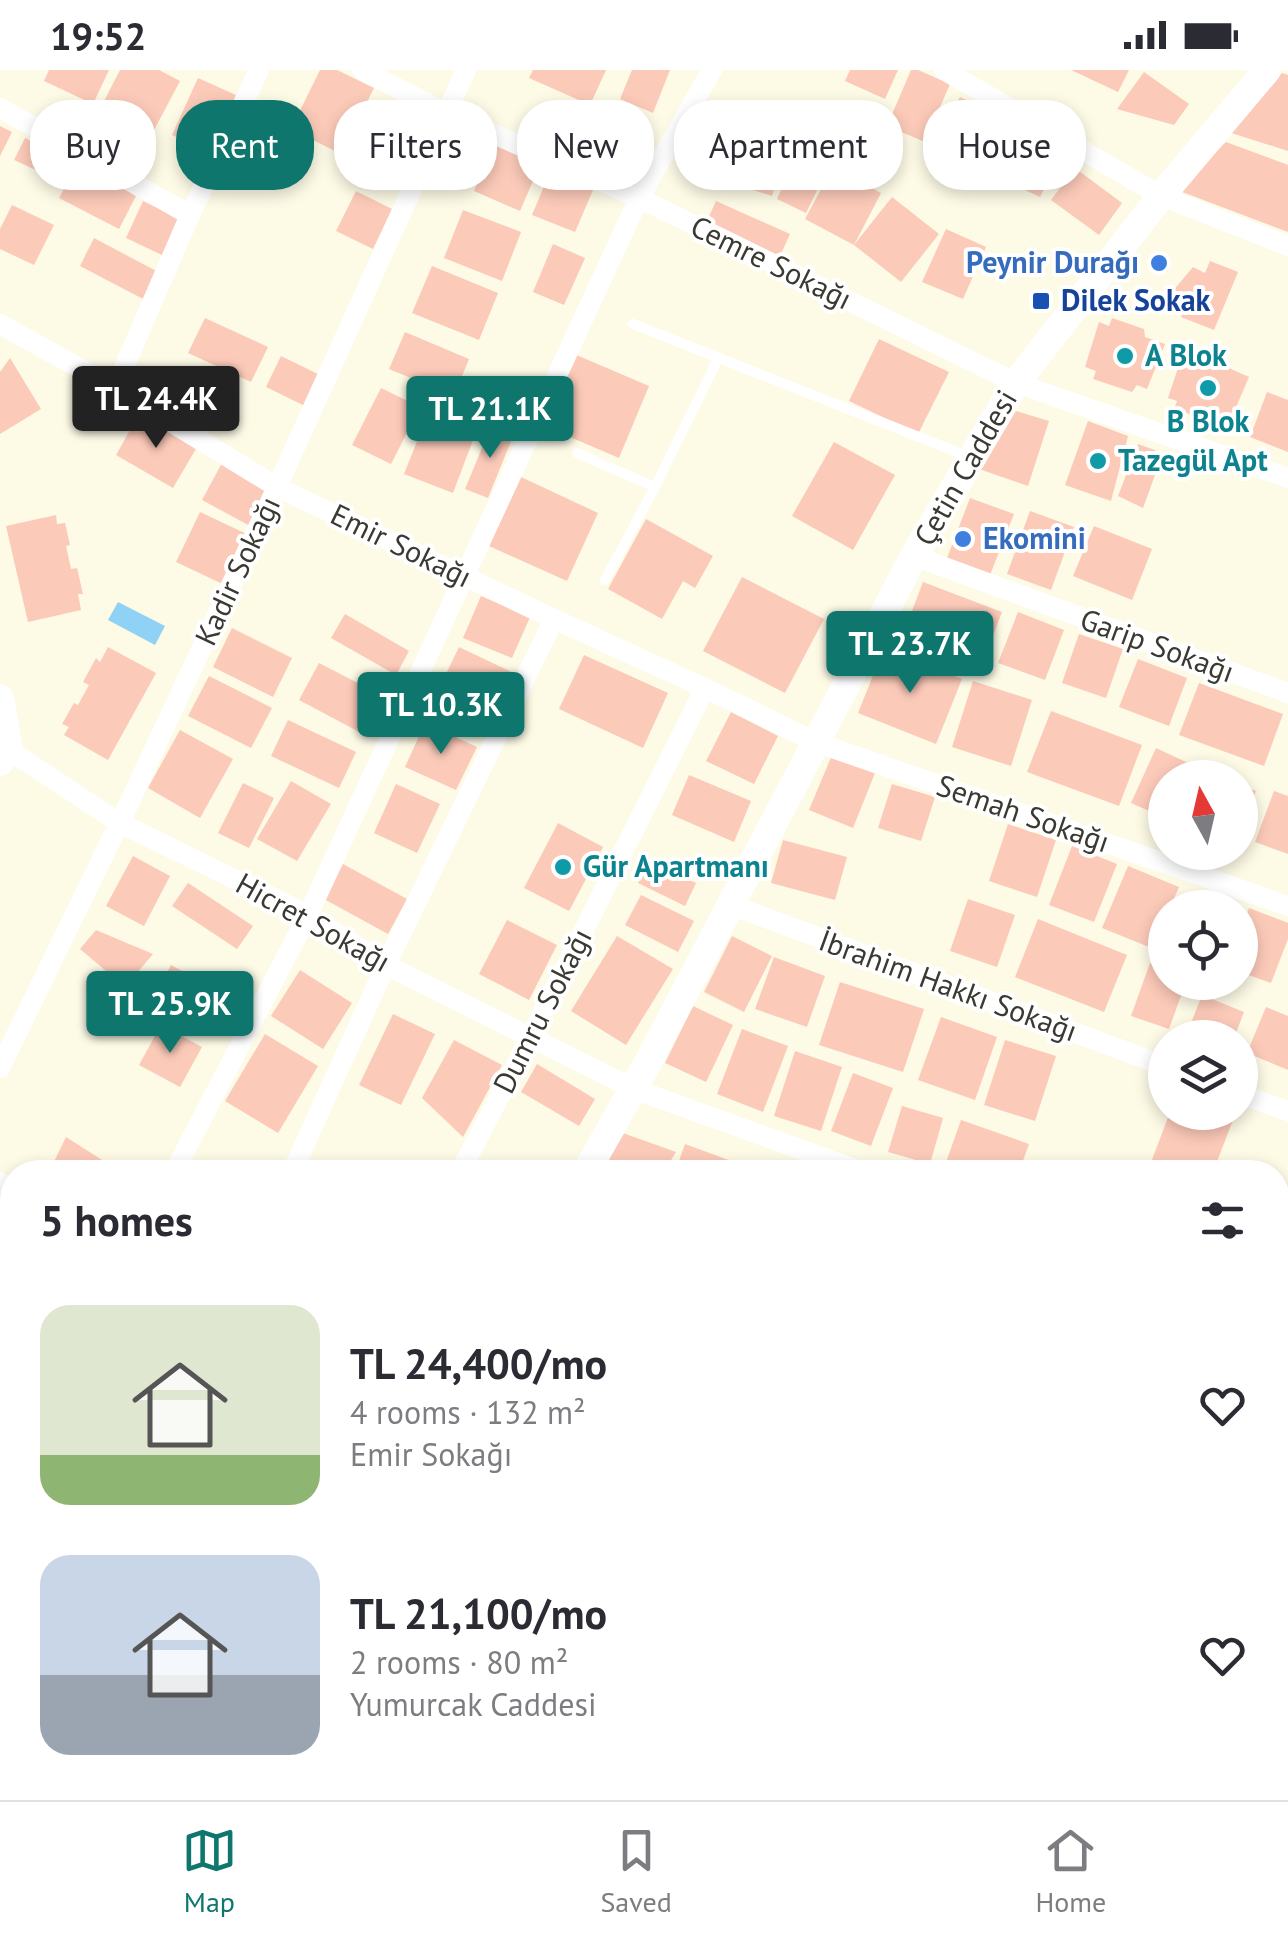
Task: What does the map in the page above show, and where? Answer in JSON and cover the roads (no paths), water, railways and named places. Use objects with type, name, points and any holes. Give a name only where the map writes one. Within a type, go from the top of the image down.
[{"type":"street","points":[[115,388],[258,70]]},
{"type":"street","name":"Cemre Sokağı","points":[[362,70],[421,100]]},
{"type":"street","name":"Kadir Sokağı","points":[[452,100],[466,70]]},
{"type":"street","points":[[180,1160],[308,915],[638,198],[712,70]]},
{"type":"street","points":[[944,70],[1161,196],[1288,246]]},
{"type":"street","name":"Çetin Caddesi","points":[[593,1160],[914,556],[1016,383],[1161,196],[1268,70]]},
{"type":"street","points":[[0,108],[190,215]]},
{"type":"street","name":"Cemre Sokağı","points":[[497,136],[638,198],[1016,383],[1288,478]]},
{"type":"street","name":"Kadir Sokağı","points":[[0,1068],[278,487],[411,190]]},
{"type":"street","name":"Emir Sokağı","points":[[0,324],[278,487],[815,742]]},
{"type":"street","name":"Garip Sokağı","points":[[914,556],[1288,693]]},
{"type":"street","points":[[297,1160],[386,965],[554,620]]},
{"type":"street","name":"Dumru Sokağı","points":[[466,1160],[705,688]]},
{"type":"street","points":[[0,698],[3,752]]},
{"type":"street","name":"Semah Sokağı","points":[[815,742],[1288,906]]},
{"type":"street","name":"Hicret Sokağı","points":[[3,752],[118,822],[308,915],[386,965],[530,1038],[634,1089],[830,1160]]},
{"type":"street","name":"İbrahim Hakkı Sokağı","points":[[731,905],[1148,1060]]},
{"type":"street","points":[[1258,1100],[1288,1111]]},
{"type":"lane","points":[[633,324],[972,458]]},
{"type":"lane","points":[[605,580],[719,357]]},
{"type":"lane","points":[[577,453],[655,487]]},
{"type":"water","points":[[118,602],[165,626],[155,645],[108,620]]},
{"type":"place","name":"Peynir Durağı","points":[[1159,263]]},
{"type":"place","name":"Dilek Sokak","points":[[1041,301]]},
{"type":"place","name":"A Blok","points":[[1125,356]]},
{"type":"place","name":"B Blok","points":[[1208,388]]},
{"type":"place","name":"Tazegül Apt","points":[[1098,461]]},
{"type":"place","name":"Ekomini","points":[[963,539]]},
{"type":"place","name":"Gür Apartmanı","points":[[563,867]]}]
